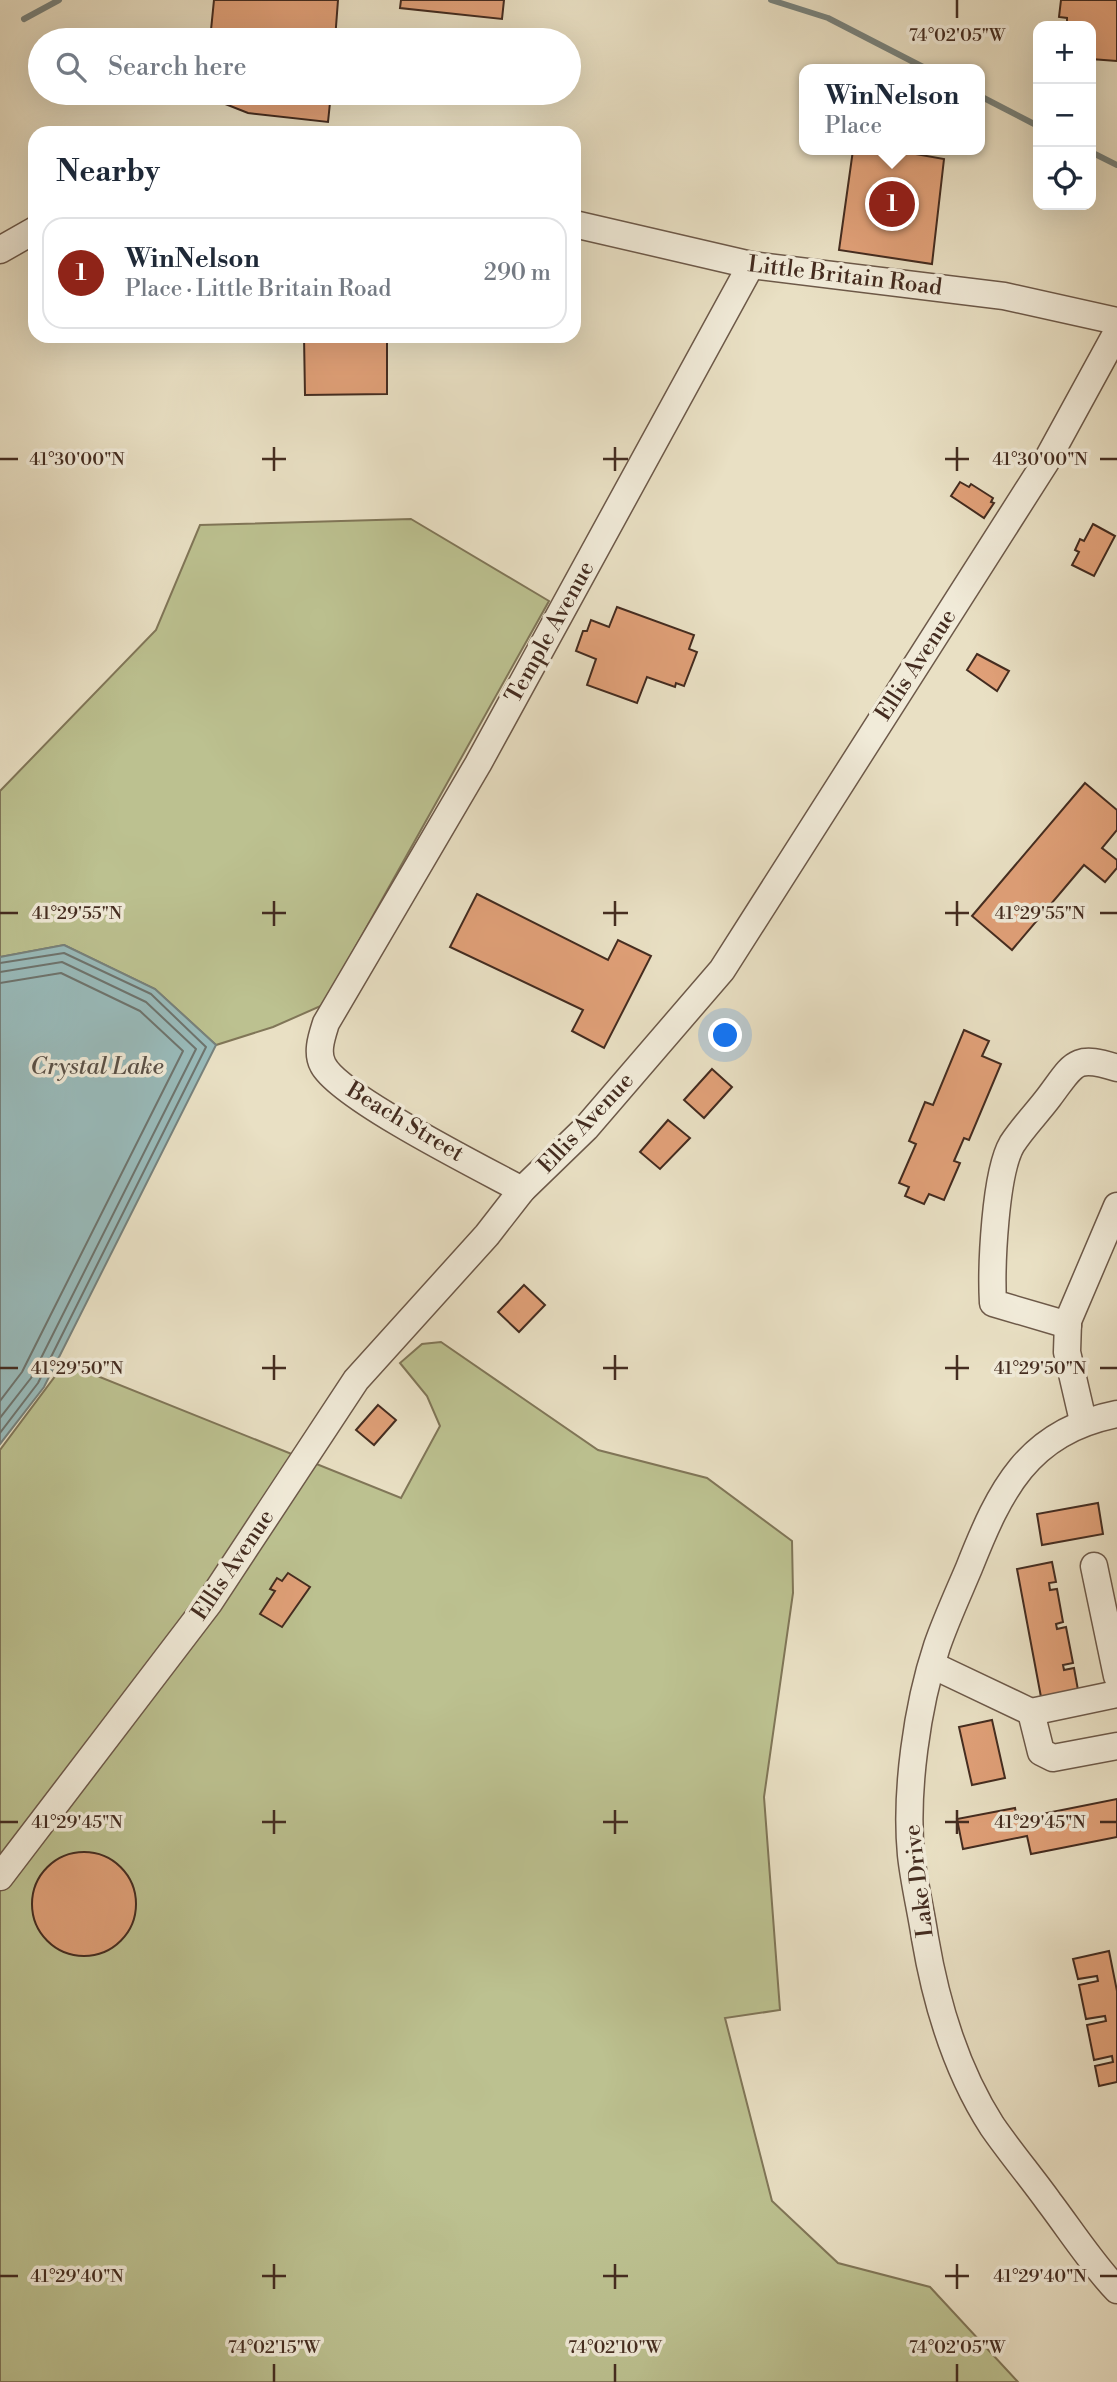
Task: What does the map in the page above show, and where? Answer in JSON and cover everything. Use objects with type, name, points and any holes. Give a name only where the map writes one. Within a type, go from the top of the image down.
[{"type":"street","name":"Little Britain Road","points":[[581,226],[751,265],[1004,296],[1117,321]]},
{"type":"street","points":[[0,250],[28,234]]},
{"type":"street","name":"Temple Avenue","points":[[343,995],[478,764],[751,265]]},
{"type":"street","name":"Ellis Avenue","points":[[0,1877],[209,1603],[356,1380],[487,1235],[522,1190],[586,1128],[722,970],[1047,460],[1117,332]]},
{"type":"street","name":"Beach Street","points":[[343,995],[326,1023],[320,1043],[321,1063],[332,1078],[399,1122],[522,1190]]},
{"type":"street","points":[[1068,1325],[993,1303],[992,1277],[1002,1172],[1011,1145],[1071,1068],[1091,1060],[1117,1068]]},
{"type":"street","points":[[1083,1421],[1067,1352],[1068,1325],[1109,1247],[1117,1206]]},
{"type":"street","name":"Lake Drive","points":[[1117,1414],[1083,1421],[1054,1437],[1020,1466],[1004,1488],[977,1548],[932,1665],[923,1704],[912,1784],[911,1854],[931,1973],[942,2014],[961,2066],[992,2125],[1117,2290]]},
{"type":"street","points":[[1094,1566],[1117,1676]]},
{"type":"street","points":[[932,1665],[1031,1712],[1117,1694]]},
{"type":"street","points":[[1031,1712],[1041,1752],[1053,1758],[1117,1746]]},
{"type":"green space","points":[[411,519],[549,601],[323,1005],[273,1027],[216,1045],[155,989],[64,945],[0,957],[0,791],[156,630],[200,525]]},
{"type":"green space","points":[[441,1342],[598,1450],[707,1478],[792,1541],[793,1593],[764,1797],[780,2010],[725,2018],[772,2201],[838,2263],[930,2287],[1018,2382],[0,2382],[0,1450],[65,1363],[401,1498],[440,1426],[427,1396],[400,1363],[422,1344]]},
{"type":"water","name":"Crystal Lake","points":[[64,945],[155,989],[216,1045],[44,1387],[0,1444],[0,957]]},
{"type":"building","points":[[214,0],[338,0],[336,28],[211,28]]},
{"type":"building","points":[[401,0],[504,0],[502,19],[400,8]]},
{"type":"building","points":[[1061,0],[1117,0],[1117,61],[1096,59],[1096,21],[1067,21],[1067,18],[1059,17]]},
{"type":"building","points":[[228,105],[330,105],[328,122],[248,113]]},
{"type":"building","points":[[852,155],[921,155],[944,159],[932,264],[839,250]]},
{"type":"building","points":[[304,343],[387,343],[387,394],[305,395]]},
{"type":"building","points":[[960,482],[969,487],[971,484],[993,498],[991,502],[994,503],[984,518],[951,496]]},
{"type":"building","points":[[1093,524],[1115,536],[1094,576],[1072,565],[1079,552],[1075,550],[1080,539],[1084,541]]},
{"type":"building","points":[[617,607],[694,635],[689,649],[697,652],[684,686],[676,683],[675,687],[647,677],[637,703],[587,685],[596,659],[576,651],[583,631],[587,631],[591,620],[609,627]]},
{"type":"building","points":[[977,654],[1009,671],[997,691],[967,670]]},
{"type":"building","points":[[1085,783],[1117,810],[1117,830],[1102,848],[1117,860],[1117,868],[1105,882],[1084,865],[1012,950],[972,916]]},
{"type":"building","points":[[477,894],[608,960],[618,940],[651,956],[604,1048],[572,1031],[583,1010],[450,947]]},
{"type":"building","points":[[964,1030],[989,1041],[982,1056],[1001,1064],[969,1140],[964,1138],[954,1161],[960,1163],[944,1200],[929,1194],[924,1204],[905,1196],[909,1187],[899,1183],[916,1144],[909,1141],[925,1102],[933,1105]]},
{"type":"building","points":[[712,1069],[732,1087],[704,1118],[684,1100]]},
{"type":"building","points":[[668,1120],[690,1138],[660,1169],[640,1152]]},
{"type":"building","points":[[524,1285],[545,1305],[519,1332],[498,1312]]},
{"type":"building","points":[[378,1405],[396,1420],[374,1445],[356,1430]]},
{"type":"building","points":[[1098,1503],[1103,1534],[1042,1545],[1037,1514]]},
{"type":"building","points":[[1052,1562],[1056,1582],[1049,1583],[1050,1590],[1057,1589],[1063,1622],[1056,1624],[1057,1629],[1066,1627],[1073,1663],[1063,1665],[1064,1670],[1074,1668],[1078,1690],[1041,1697],[1017,1569]]},
{"type":"building","points":[[288,1573],[310,1587],[282,1627],[260,1614],[275,1591],[270,1589],[277,1578],[282,1581]]},
{"type":"building","points":[[992,1720],[1005,1778],[972,1785],[959,1727]]},
{"type":"building","points":[[1117,1799],[1117,1837],[1031,1854],[1027,1836],[963,1849],[957,1819],[1015,1808],[1017,1819]]},
{"type":"building","points":[[84,1852],[104,1856],[121,1867],[132,1884],[136,1904],[132,1924],[121,1941],[104,1952],[84,1956],[64,1952],[47,1941],[36,1924],[32,1904],[36,1884],[47,1867],[64,1856]]},
{"type":"building","points":[[1109,1951],[1117,1991],[1117,2082],[1099,2086],[1095,2066],[1113,2062],[1112,2056],[1094,2060],[1087,2025],[1106,2021],[1105,2016],[1086,2019],[1079,1985],[1098,1981],[1097,1976],[1078,1979],[1073,1959]]},
{"type":"waterway","points":[[24,19],[59,0]]},
{"type":"waterway","points":[[771,0],[828,18],[917,64]]},
{"type":"waterway","points":[[985,99],[1033,123]]},
{"type":"waterway","points":[[1096,154],[1117,165]]},
{"type":"place","name":"WinNelson","points":[[892,204]]}]
